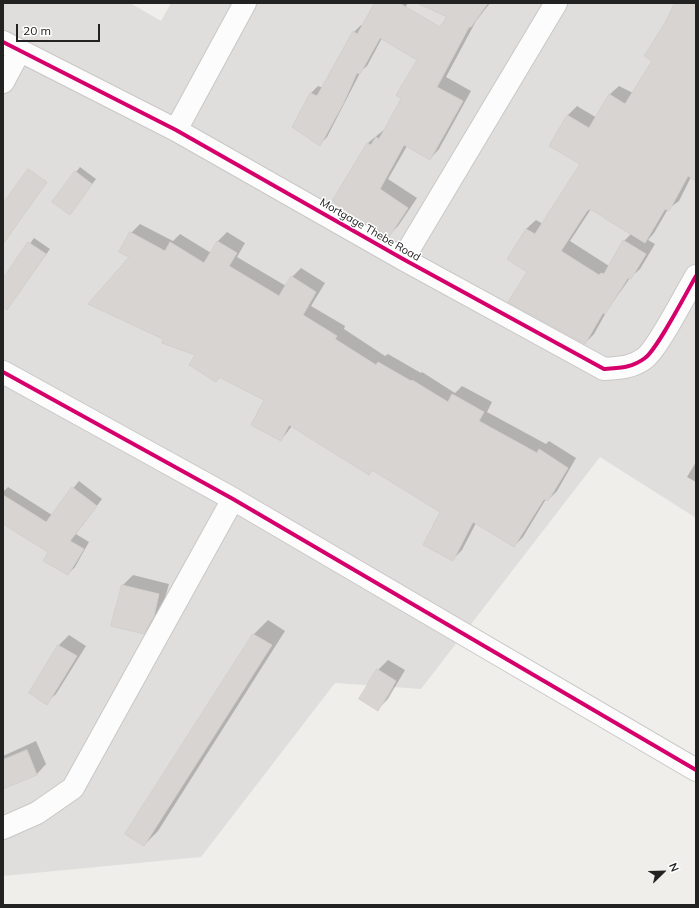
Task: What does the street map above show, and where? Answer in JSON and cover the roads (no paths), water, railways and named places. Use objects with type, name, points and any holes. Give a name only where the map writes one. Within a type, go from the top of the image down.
[{"type":"street","points":[[176,130],[245,3]]},
{"type":"street","points":[[403,259],[556,3]]},
{"type":"street","points":[[3,82],[11,47]]},
{"type":"street","name":"Mortgage Thebe Road","points":[[11,47],[176,130],[403,259],[604,369],[626,368],[646,358],[696,276]]},
{"type":"street","points":[[3,372],[233,500],[696,770]]},
{"type":"street","points":[[3,828],[37,814],[73,788],[233,500]]}]
